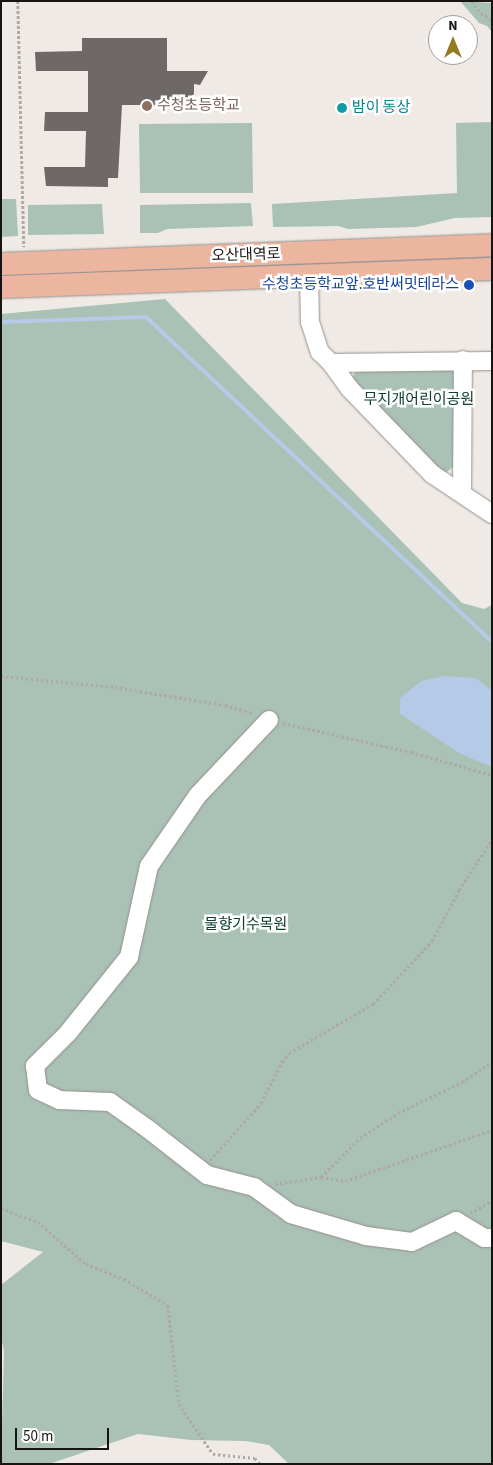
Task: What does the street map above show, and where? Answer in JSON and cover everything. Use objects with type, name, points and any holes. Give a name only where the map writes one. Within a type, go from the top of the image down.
[{"type":"main road","name":"오산대역로","points":[[1,264],[492,245]]},
{"type":"main road","name":"오산대역로","points":[[1,287],[492,269]]},
{"type":"street","points":[[309,276],[309,306],[312,334],[320,352],[331,362],[350,389],[432,474],[492,514]]},
{"type":"street","points":[[462,493],[463,360]]},
{"type":"street","points":[[331,362],[492,361]]},
{"type":"street","points":[[269,720],[198,795],[149,866],[130,957],[68,1033],[35,1066],[38,1090],[60,1100],[110,1102],[207,1175],[254,1187],[291,1214],[366,1236],[412,1242],[456,1221],[484,1238],[492,1238]]},
{"type":"path","points":[[18,1],[25,264]]},
{"type":"path","points":[[472,1],[481,13],[492,20]]},
{"type":"path","points":[[1,676],[124,688],[225,705],[269,720],[410,752],[492,774]]},
{"type":"path","points":[[200,1170],[261,1103],[282,1062],[289,1053],[374,1004],[432,941],[459,890],[492,840]]},
{"type":"path","points":[[321,1177],[360,1138],[398,1113],[462,1082],[492,1062]]},
{"type":"path","points":[[254,1187],[321,1177],[345,1181],[492,1130]]},
{"type":"path","points":[[456,1221],[492,1201]]},
{"type":"path","points":[[1,1208],[38,1222],[86,1264],[124,1279],[168,1305],[179,1404],[213,1454],[255,1458],[260,1464]]},
{"type":"green space","points":[[460,1],[492,3],[492,32],[487,26],[478,22],[478,15],[472,15]]},
{"type":"green space","points":[[492,122],[492,217],[455,218],[416,227],[348,229],[338,226],[273,227],[272,204],[457,193],[456,123]]},
{"type":"green space","points":[[252,123],[253,193],[140,193],[139,124]]},
{"type":"green space","points":[[1,199],[16,199],[18,236],[1,237]]},
{"type":"green space","points":[[251,203],[253,226],[167,229],[158,233],[140,233],[140,205]]},
{"type":"green space","points":[[102,204],[104,234],[28,235],[28,205]]},
{"type":"green space","name":"물향기수목원","points":[[165,299],[462,603],[484,609],[492,605],[492,1464],[289,1464],[269,1445],[245,1441],[191,1440],[138,1434],[49,1464],[1,1464],[4,1351],[1,1337],[1,1285],[43,1252],[1,1241],[1,314]]},
{"type":"green space","name":"무지개어린이공원","points":[[359,365],[455,370],[456,465],[444,474],[350,382]]},
{"type":"water","points":[[444,676],[476,678],[492,691],[492,767],[459,753],[400,714],[400,698],[421,681]]},
{"type":"building","points":[[82,38],[167,38],[167,71],[208,71],[200,85],[194,84],[194,94],[180,105],[122,105],[118,178],[108,178],[108,187],[46,186],[44,167],[85,167],[86,131],[44,131],[45,112],[88,112],[88,71],[36,71],[35,52],[82,51]]},
{"type":"waterway","points":[[1,322],[146,317],[492,642]]},
{"type":"place","name":"수청초등학교","points":[[147,106]]},
{"type":"place","name":"밤이 동상","points":[[342,108]]},
{"type":"place","name":"수청초등학교앞.호반써밋테라스","points":[[469,285]]}]
